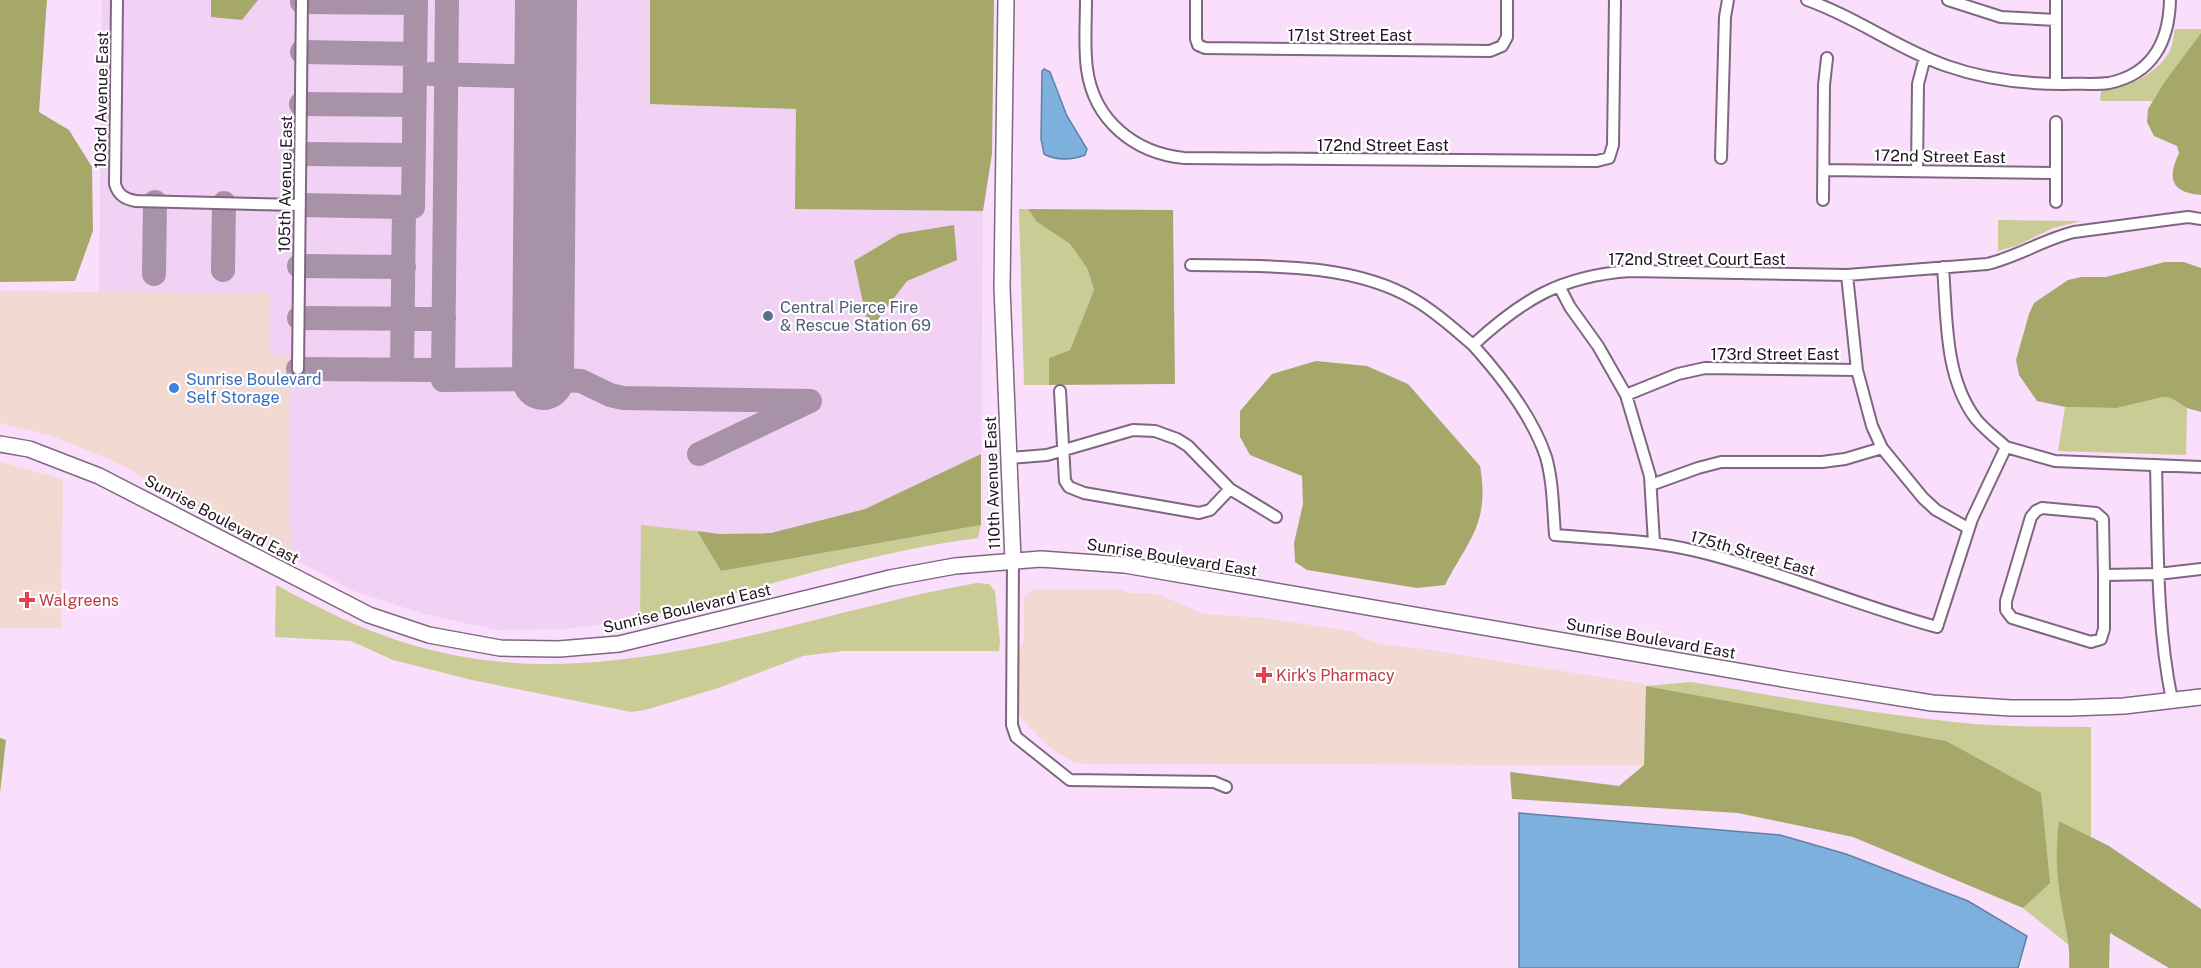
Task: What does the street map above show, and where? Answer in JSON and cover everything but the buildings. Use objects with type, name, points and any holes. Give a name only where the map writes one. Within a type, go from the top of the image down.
[{"type":"main road","name":"110th Avenue East","points":[[1006,0],[1002,287],[1013,560]]},
{"type":"main road","name":"Sunrise Boulevard East","points":[[0,444],[29,449],[99,476],[369,615],[429,635],[500,648],[559,649],[619,644],[890,578],[955,566],[1013,560],[1062,560],[1125,565],[1932,703],[2011,708],[2070,708],[2124,706],[2201,697]]},
{"type":"street","name":"103rd Avenue East","points":[[117,0],[115,184],[119,194],[136,201],[300,205]]},
{"type":"street","name":"105th Avenue East","points":[[298,369],[302,0]]},
{"type":"street","name":"172nd Street East","points":[[1086,0],[1087,68],[1089,81],[1098,103],[1123,135],[1145,149],[1158,154],[1184,158],[1597,161],[1609,158],[1613,145],[1615,0]]},
{"type":"street","name":"171st Street East","points":[[1196,0],[1196,39],[1198,45],[1205,48],[1490,51],[1502,46],[1507,37],[1507,0]]},
{"type":"street","points":[[1721,158],[1725,17],[1728,0]]},
{"type":"street","points":[[1807,0],[1829,8],[1925,57],[1966,73],[2056,84],[2113,82],[2137,72],[2156,54],[2166,37],[2170,20],[2170,0]]},
{"type":"street","points":[[1948,0],[2001,17],[2056,20]]},
{"type":"street","points":[[2056,0],[2056,84]]},
{"type":"street","points":[[1917,171],[1918,84],[1925,57]]},
{"type":"street","points":[[1823,200],[1824,85],[1827,58]]},
{"type":"street","points":[[2056,122],[2056,202]]},
{"type":"street","name":"172nd Street East","points":[[1824,170],[2055,173]]},
{"type":"street","name":"172nd Street Court East","points":[[1473,345],[1517,308],[1540,293],[1583,277],[1630,272],[1846,275],[1987,264],[2003,261],[2059,235],[2188,217],[2201,219]]},
{"type":"street","points":[[1191,265],[1289,267],[1317,270],[1386,286],[1414,299],[1473,345]]},
{"type":"street","points":[[1943,267],[1952,362],[1963,397],[1976,420],[2006,447],[2055,461],[2201,467]]},
{"type":"street","points":[[1846,275],[1857,370],[1872,426],[1882,448],[1923,498],[1936,510],[1968,528],[2006,447]]},
{"type":"street","points":[[1559,286],[1570,307],[1598,346],[1626,395],[1650,476],[1654,543]]},
{"type":"street","name":"175th Street East","points":[[1473,345],[1498,373],[1523,412],[1545,455],[1551,484],[1555,535],[1654,543],[1697,551],[1937,627],[1968,528]]},
{"type":"street","name":"173rd Street East","points":[[1626,395],[1677,374],[1705,368],[1857,370]]},
{"type":"street","points":[[1060,391],[1065,481],[1069,488],[1083,493],[1198,513],[1210,510],[1230,489]]},
{"type":"street","points":[[1009,458],[1063,452],[1133,430],[1155,430],[1188,446],[1230,489],[1276,517]]},
{"type":"street","points":[[1650,485],[1721,462],[1822,462],[1845,459],[1882,448]]},
{"type":"street","points":[[2156,465],[2158,574],[2164,662],[2172,700]]},
{"type":"street","points":[[2042,508],[2096,513],[2103,519],[2104,575],[2104,629],[2101,639],[2091,642],[2012,618],[2006,610],[2006,601],[2031,517],[2042,508]]},
{"type":"street","name":"110th Avenue East","points":[[1013,560],[1012,725],[1016,737],[1070,780],[1214,782],[1227,787]]},
{"type":"street","points":[[2104,575],[2158,574],[2201,569]]},
{"type":"shaded area","points":[[102,0],[650,0],[796,109],[796,209],[983,211],[981,454],[865,509],[771,533],[720,534],[642,525],[640,619],[566,629],[497,630],[424,614],[354,591],[292,558],[289,498],[290,355],[270,355],[270,293],[99,292]]},
{"type":"shaded area","points":[[0,291],[270,293],[270,354],[290,354],[289,498],[292,558],[147,483],[135,472],[113,461],[52,436],[0,423]]},
{"type":"shaded area","points":[[0,462],[63,479],[61,628],[0,628]]},
{"type":"shaded area","points":[[1034,589],[1121,590],[1130,593],[1157,594],[1205,614],[1265,618],[1355,632],[1365,639],[1385,645],[1424,649],[1644,684],[1647,689],[1643,765],[1085,764],[1074,762],[1051,749],[1021,718],[1017,710],[1018,649],[1024,640],[1024,597]]},
{"type":"green space","points":[[0,0],[47,0],[39,112],[69,130],[92,167],[93,231],[75,281],[0,282]]},
{"type":"green space","points":[[211,0],[258,0],[242,20],[211,17]]},
{"type":"green space","points":[[650,0],[994,0],[992,154],[983,211],[795,209],[796,109],[650,104]]},
{"type":"green space","points":[[2175,29],[2201,29],[2201,33],[2153,101],[2100,101],[2101,90],[2131,83],[2157,67],[2170,50]]},
{"type":"green space","points":[[2201,33],[2201,195],[2183,191],[2174,183],[2173,170],[2179,153],[2177,146],[2154,136],[2147,122],[2148,109]]},
{"type":"green space","points":[[1019,209],[1028,209],[1037,222],[1070,244],[1087,268],[1094,290],[1070,350],[1049,358],[1049,385],[1024,385]]},
{"type":"green space","points":[[1028,209],[1173,210],[1175,384],[1049,385],[1049,358],[1070,350],[1094,290],[1087,268],[1070,244],[1037,222]]},
{"type":"green space","points":[[1998,220],[2082,221],[2053,228],[2016,246],[1998,251]]},
{"type":"green space","points":[[954,225],[957,260],[907,281],[869,331],[854,261],[899,234]]},
{"type":"green space","points":[[2165,262],[2184,262],[2201,268],[2201,412],[2187,408],[2171,398],[2163,397],[2117,408],[2065,407],[2037,401],[2019,375],[2016,360],[2034,303],[2068,280],[2081,277],[2106,277]]},
{"type":"green space","points":[[1316,361],[1367,366],[1408,384],[1480,466],[1482,502],[1480,517],[1445,585],[1417,588],[1307,570],[1295,562],[1294,543],[1303,504],[1302,476],[1250,455],[1240,437],[1240,411],[1272,374]]},
{"type":"green space","points":[[2163,397],[2171,398],[2187,408],[2186,455],[2058,451],[2065,407],[2117,408]]},
{"type":"green space","points":[[981,454],[981,525],[721,571],[697,531],[720,534],[771,533],[865,509]]},
{"type":"green space","points":[[641,525],[697,531],[721,571],[981,525],[978,538],[850,563],[640,619]]},
{"type":"green space","points":[[977,583],[989,584],[995,591],[999,651],[843,651],[803,656],[718,688],[631,712],[472,680],[393,660],[351,641],[275,637],[276,585],[344,620],[416,646],[487,660],[558,664],[628,659],[698,647]]},
{"type":"green space","points":[[1691,682],[1855,709],[1954,722],[2005,726],[2091,727],[2091,837],[2059,821],[2058,869],[2070,946],[2023,908],[2049,882],[1946,741],[1646,686]]},
{"type":"green space","points":[[1646,686],[1946,741],[2041,793],[2050,883],[2023,908],[1853,837],[1738,813],[1512,799],[1510,772],[1619,786],[1644,765]]},
{"type":"green space","points":[[0,738],[6,740],[0,793]]},
{"type":"green space","points":[[2059,821],[2109,846],[2201,909],[2201,968],[2169,968],[2110,933],[2109,968],[2069,968],[2068,938],[2057,871]]},
{"type":"water","points":[[1044,69],[1050,72],[1067,116],[1087,149],[1085,155],[1064,159],[1044,154],[1041,139],[1042,71]]},
{"type":"water","points":[[1519,813],[1780,835],[1846,854],[1968,901],[2027,936],[2018,968],[1519,968]]},
{"type":"taxiway","points":[[402,370],[404,207],[413,207],[416,0]]},
{"type":"taxiway","points":[[447,0],[443,380],[581,381],[610,395],[623,398],[810,401],[699,454]]},
{"type":"taxiway","points":[[302,2],[416,3]]},
{"type":"taxiway","points":[[302,52],[415,54]]},
{"type":"taxiway","points":[[431,74],[545,77]]},
{"type":"taxiway","points":[[301,104],[414,105]]},
{"type":"taxiway","points":[[300,154],[414,155]]},
{"type":"taxiway","points":[[154,274],[155,202]]},
{"type":"taxiway","points":[[223,270],[224,203]]},
{"type":"taxiway","points":[[300,205],[404,207]]},
{"type":"taxiway","points":[[299,266],[404,267]]},
{"type":"taxiway","points":[[299,318],[444,319]]},
{"type":"taxiway","points":[[298,369],[443,370]]},
{"type":"runway","points":[[543,379],[546,0]]},
{"type":"place","name":"Central Pierce Fire & Rescue Station 69","points":[[768,316]]},
{"type":"place","name":"Sunrise Boulevard Self Storage","points":[[174,388]]},
{"type":"place","name":"Walgreens","points":[[27,600]]},
{"type":"place","name":"Kirk's Pharmacy","points":[[1264,675]]}]
